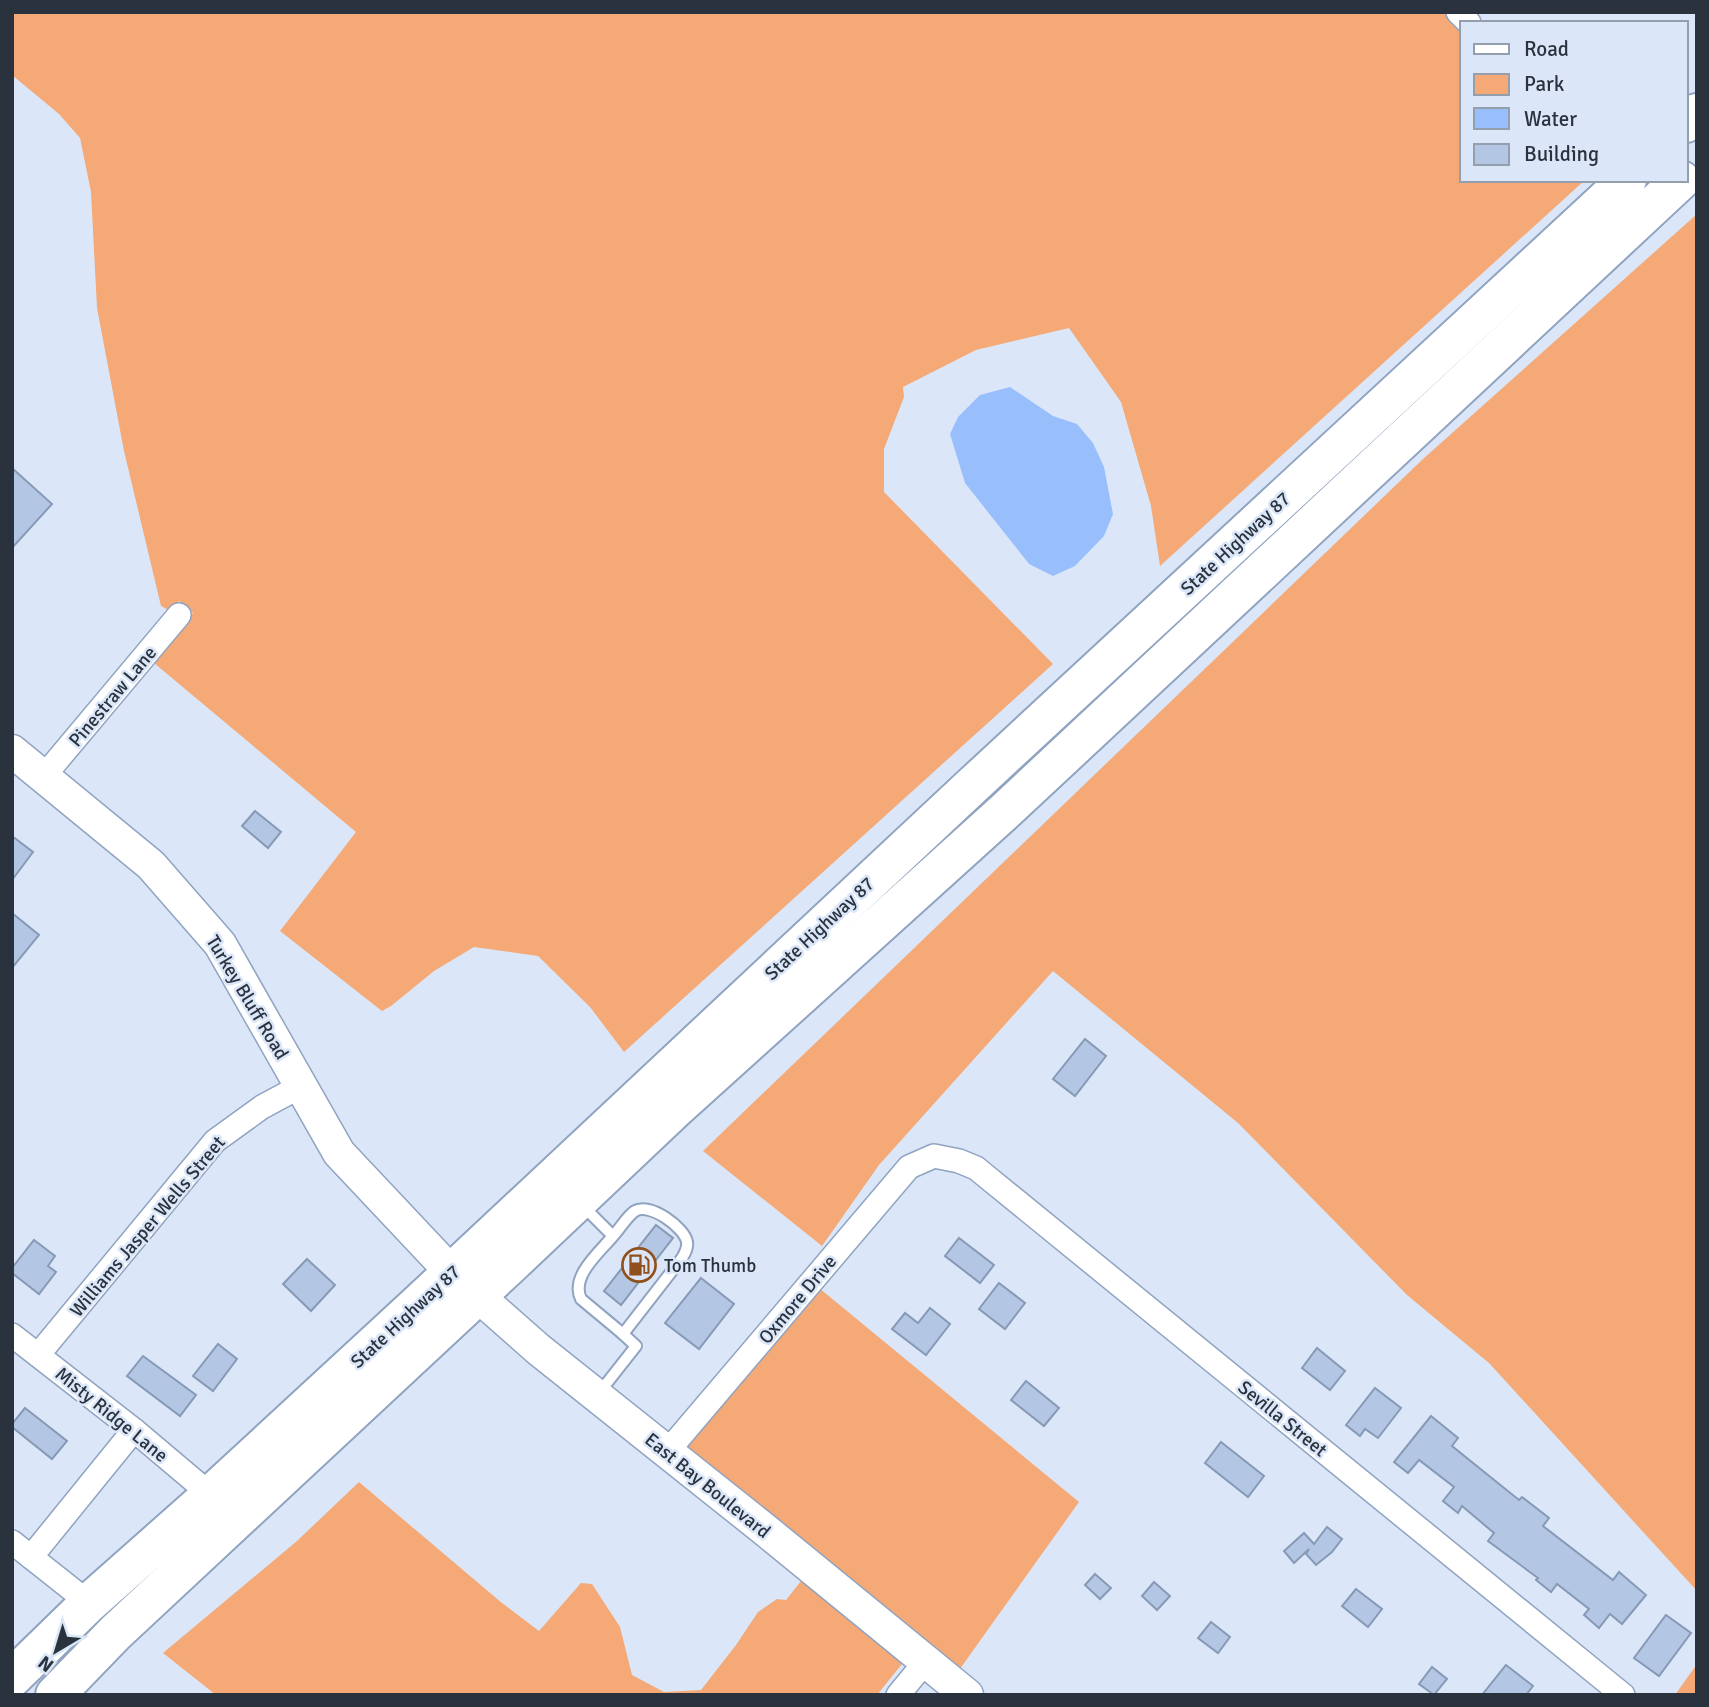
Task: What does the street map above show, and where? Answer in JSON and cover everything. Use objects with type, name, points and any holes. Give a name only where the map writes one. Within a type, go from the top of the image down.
[{"type":"highway","name":"State Highway 87","points":[[12,1678],[89,1603],[211,1495],[465,1284],[652,1083],[1623,182]]},
{"type":"highway","points":[[55,1695],[465,1284],[578,1201],[684,1101],[1005,811],[1679,182]]},
{"type":"street","points":[[1625,182],[1644,215]]},
{"type":"street","name":"Pinestraw Lane","points":[[44,776],[179,615]]},
{"type":"street","name":"Turkey Bluff Road","points":[[12,751],[151,865],[220,944],[339,1153],[465,1284]]},
{"type":"street","name":"Williams Jasper Wells Street","points":[[38,1355],[215,1141],[262,1107],[301,1086]]},
{"type":"street","name":"Oxmore Drive","points":[[667,1452],[909,1167],[934,1156]]},
{"type":"street","name":"Sevilla Street","points":[[934,1156],[976,1168],[1623,1695]]},
{"type":"street","name":"East Bay Boulevard","points":[[465,1284],[538,1349],[967,1695]]},
{"type":"street","name":"Misty Ridge Lane","points":[[12,1335],[134,1430],[211,1495]]},
{"type":"street","points":[[31,1557],[134,1430]]},
{"type":"street","points":[[12,1542],[89,1603]]},
{"type":"street","points":[[898,1695],[926,1661]]},
{"type":"lane","points":[[578,1201],[613,1236]]},
{"type":"lane","points":[[597,1396],[636,1346],[581,1299],[578,1293],[579,1280],[634,1212],[639,1209],[653,1210],[684,1234],[687,1247],[682,1258],[623,1334]]},
{"type":"green space","points":[[12,12],[1444,12],[1460,30],[1460,182],[1583,182],[1160,566],[1151,506],[1121,402],[1069,328],[976,350],[903,387],[904,397],[884,449],[884,492],[1053,664],[624,1052],[590,1007],[538,956],[474,947],[434,971],[382,1011],[280,931],[356,832],[154,663],[155,658],[193,613],[179,601],[170,611],[161,606],[124,451],[97,308],[91,192],[80,138],[59,114],[12,75]]},
{"type":"green space","points":[[1697,214],[1697,1591],[1489,1363],[1407,1295],[1238,1123],[1053,971],[879,1165],[822,1246],[703,1151],[1423,459]]},
{"type":"green space","points":[[819,1288],[1079,1502],[957,1673],[682,1450]]},
{"type":"green space","points":[[359,1482],[539,1631],[581,1583],[592,1584],[620,1627],[632,1675],[664,1692],[701,1690],[758,1612],[777,1599],[786,1600],[805,1576],[906,1659],[877,1695],[216,1695],[163,1653],[297,1541]]},
{"type":"green space","points":[[1697,1664],[1697,1695],[1675,1695]]},
{"type":"water","points":[[1010,387],[1053,416],[1077,424],[1093,443],[1104,467],[1113,514],[1104,536],[1075,566],[1053,576],[1029,564],[965,483],[950,434],[958,417],[980,395]]},
{"type":"building","points":[[12,468],[52,504],[12,548]]},
{"type":"building","points":[[255,811],[281,832],[268,848],[242,826]]},
{"type":"building","points":[[12,836],[33,852],[12,880]]},
{"type":"building","points":[[12,913],[39,935],[12,968]]},
{"type":"building","points":[[1085,1039],[1106,1056],[1075,1096],[1053,1079]]},
{"type":"building","name":"Tom Thumb","points":[[656,1225],[673,1238],[621,1305],[604,1291]]},
{"type":"building","points":[[959,1238],[994,1265],[980,1283],[945,1256]]},
{"type":"building","points":[[34,1240],[55,1256],[48,1266],[56,1272],[39,1294],[12,1273],[12,1268]]},
{"type":"building","points":[[307,1259],[335,1285],[311,1311],[283,1284]]},
{"type":"building","points":[[701,1278],[734,1304],[699,1349],[665,1323]]},
{"type":"building","points":[[999,1283],[1025,1303],[1005,1329],[979,1309]]},
{"type":"building","points":[[930,1308],[950,1324],[926,1355],[892,1329],[905,1313],[918,1323]]},
{"type":"building","points":[[218,1344],[237,1359],[213,1391],[193,1376]]},
{"type":"building","points":[[1317,1348],[1345,1371],[1330,1390],[1302,1368]]},
{"type":"building","points":[[143,1356],[196,1395],[180,1416],[127,1376]]},
{"type":"building","points":[[1026,1381],[1059,1408],[1044,1426],[1011,1400]]},
{"type":"building","points":[[1375,1388],[1401,1408],[1378,1438],[1365,1429],[1360,1436],[1346,1425]]},
{"type":"building","points":[[25,1408],[67,1441],[52,1459],[12,1427]]},
{"type":"building","points":[[1431,1416],[1458,1438],[1452,1446],[1519,1500],[1522,1497],[1549,1518],[1543,1526],[1613,1580],[1619,1572],[1646,1595],[1622,1624],[1610,1614],[1599,1628],[1584,1615],[1589,1609],[1557,1584],[1551,1592],[1536,1580],[1538,1578],[1488,1541],[1494,1533],[1462,1506],[1458,1513],[1443,1501],[1454,1487],[1419,1460],[1408,1473],[1394,1462]]},
{"type":"building","points":[[1221,1442],[1264,1476],[1248,1497],[1205,1463]]},
{"type":"building","points":[[1327,1527],[1342,1539],[1332,1552],[1316,1565],[1306,1554],[1309,1549],[1294,1563],[1284,1551],[1304,1533],[1314,1544]]},
{"type":"building","points":[[1095,1574],[1111,1588],[1100,1599],[1085,1585]]},
{"type":"building","points":[[1154,1582],[1170,1596],[1157,1610],[1142,1596]]},
{"type":"building","points":[[1356,1589],[1382,1609],[1368,1627],[1342,1606]]},
{"type":"building","points":[[1666,1615],[1691,1633],[1659,1676],[1634,1658]]},
{"type":"building","points":[[1211,1622],[1230,1637],[1218,1653],[1198,1638]]},
{"type":"building","points":[[1506,1665],[1533,1686],[1526,1695],[1482,1695]]},
{"type":"building","points":[[1432,1667],[1447,1679],[1434,1695],[1419,1684]]},
{"type":"place","name":"Tom Thumb","points":[[639,1265]]}]
